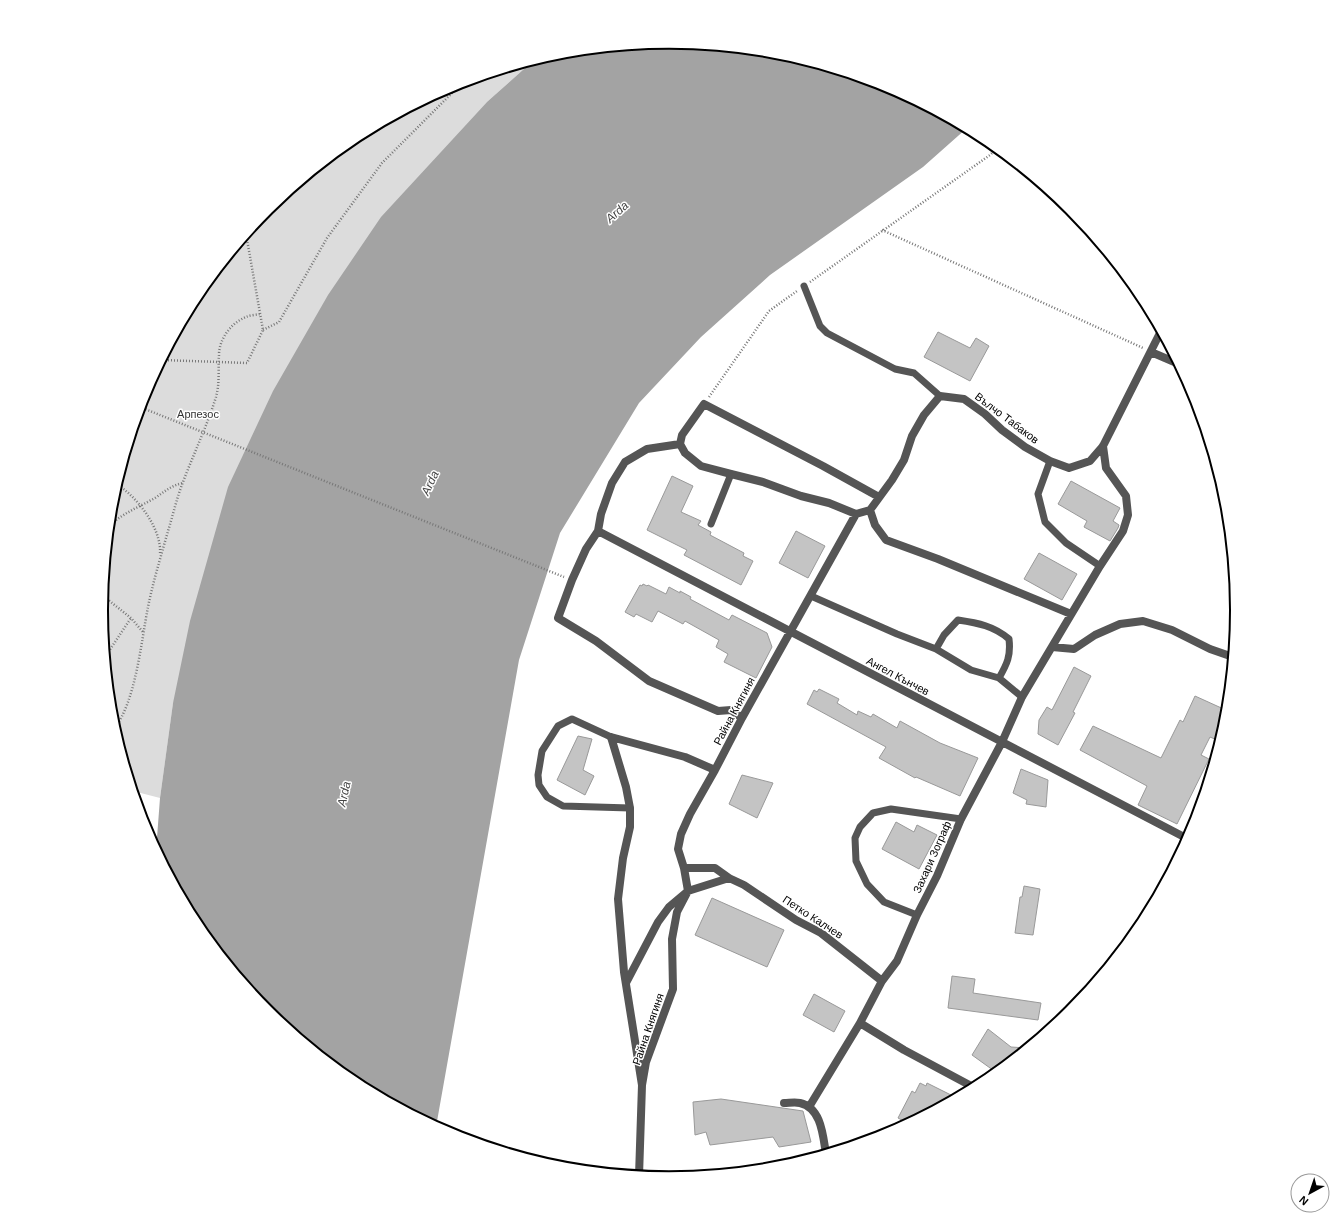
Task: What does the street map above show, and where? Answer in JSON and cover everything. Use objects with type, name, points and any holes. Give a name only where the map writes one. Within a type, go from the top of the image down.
[{"type":"street","name":"Вълчо Табаков","points":[[940,396],[964,399],[1025,447],[1050,461],[1069,468],[1090,461],[1103,446],[1159,336]]},
{"type":"street","points":[[1151,352],[1173,361]]},
{"type":"street","points":[[879,498],[823,466],[704,404],[682,434],[680,444],[685,453],[702,466],[763,482],[801,496],[829,503],[856,514],[870,510],[879,498],[892,480],[904,460],[912,436],[924,415],[940,396]]},
{"type":"street","points":[[680,444],[647,449],[625,462],[612,483],[601,514],[598,531],[586,549],[572,580],[558,618],[596,641],[649,680],[718,711],[731,710],[742,718]]},
{"type":"street","name":"Захари Зограф","points":[[809,1107],[860,1023],[882,981],[897,961],[917,915],[937,876],[961,819],[1002,742],[1022,697],[1100,566],[1123,531],[1128,514],[1126,496],[1106,468],[1103,446]]},
{"type":"street","points":[[870,510],[875,525],[886,540],[938,559],[1071,614]]},
{"type":"street","name":"Райна Княгиня","points":[[639,1171],[642,1085],[646,1062],[673,989],[672,939],[677,912],[688,891],[684,868],[678,849],[681,834],[690,814],[742,718],[856,514]]},
{"type":"street","name":"Ангел Кънчев","points":[[598,531],[1183,836]]},
{"type":"street","points":[[1052,647],[1074,649],[1095,635],[1120,624],[1143,621],[1172,630],[1210,649],[1228,655]]},
{"type":"street","points":[[611,737],[685,757],[715,770]]},
{"type":"street","points":[[611,737],[626,787],[630,808],[630,827],[623,858],[618,899],[626,983],[642,1085]]},
{"type":"street","name":"Петко Калчев","points":[[684,868],[715,868],[728,878],[744,884],[796,920],[821,933],[882,981]]},
{"type":"street","points":[[626,983],[658,922],[669,907],[688,891],[728,878]]},
{"type":"street","points":[[860,1023],[904,1050],[969,1085]]},
{"type":"street","points":[[784,1103],[801,1103],[809,1107],[821,1123],[825,1149]]},
{"type":"lane","points":[[804,286],[820,326],[827,333],[895,369],[914,373],[940,396]]},
{"type":"lane","points":[[1050,461],[1038,494],[1045,522],[1066,543],[1100,566]]},
{"type":"lane","points":[[711,524],[731,474]]},
{"type":"lane","points":[[811,596],[897,634],[936,649],[970,670],[999,678],[1022,697]]},
{"type":"lane","points":[[936,649],[944,635],[958,620],[989,626],[1001,632],[1009,639],[1011,650],[1006,665],[999,678]]},
{"type":"lane","points":[[611,737],[572,719],[558,726],[542,751],[538,775],[539,786],[548,797],[563,806],[630,808]]},
{"type":"lane","points":[[917,915],[884,902],[867,884],[856,861],[855,838],[860,827],[873,813],[891,809],[961,819]]},
{"type":"path","points":[[263,330],[280,322],[327,238],[382,163],[452,93]]},
{"type":"path","points":[[704,404],[769,311],[993,152]]},
{"type":"path","points":[[882,230],[1151,352]]},
{"type":"path","points":[[166,360],[247,363],[263,330],[247,240]]},
{"type":"path","points":[[118,721],[132,689],[148,606],[183,483],[204,433],[217,395],[220,366],[220,345],[232,326],[247,316],[260,314]]},
{"type":"path","points":[[145,409],[572,580]]},
{"type":"path","points":[[115,521],[126,512],[174,485],[183,483]]},
{"type":"path","points":[[121,488],[131,494],[153,526],[161,546],[160,563]]},
{"type":"path","points":[[108,600],[131,618],[144,632]]},
{"type":"path","points":[[109,651],[131,618]]},
{"type":"green space","name":"Арпезос","points":[[525,68],[488,101],[173,703],[160,798],[137,792],[127,756],[118,720],[112,684],[108,610],[112,537],[118,501],[137,430],[165,362],[202,299],[247,240],[272,213],[327,165],[388,124],[421,107],[454,92]]},
{"type":"water","name":"Arda","points":[[632,50],[706,50],[779,60],[814,68],[849,79],[884,92],[917,107],[962,132],[923,167],[770,275],[701,337],[639,403],[560,533],[519,660],[437,1121],[388,1097],[357,1077],[327,1056],[272,1008],[247,981],[202,922],[165,859],[157,840],[160,798],[173,703],[190,621],[228,487],[273,391],[328,295],[381,217],[488,101],[525,68],[559,60]]},
{"type":"building","points":[[938,332],[970,348],[976,338],[989,346],[970,381],[924,357]]},
{"type":"building","points":[[672,476],[693,486],[681,512],[701,521],[698,525],[711,532],[710,535],[744,553],[743,556],[753,561],[741,585],[684,555],[687,550],[647,530]]},
{"type":"building","points":[[1071,481],[1120,508],[1113,521],[1119,525],[1110,541],[1084,527],[1087,521],[1058,504]]},
{"type":"building","points":[[796,531],[825,546],[808,578],[779,563]]},
{"type":"building","points":[[1039,553],[1077,574],[1062,600],[1024,579]]},
{"type":"building","points":[[643,584],[666,594],[669,587],[680,593],[680,591],[691,597],[690,599],[729,620],[732,615],[767,633],[772,647],[756,678],[724,662],[728,654],[716,647],[719,640],[685,621],[683,624],[658,611],[652,622],[636,614],[634,617],[625,612],[640,585],[642,586]]},
{"type":"building","points":[[1074,667],[1091,676],[1073,712],[1075,713],[1058,745],[1038,734],[1039,720],[1047,707],[1052,710]]},
{"type":"building","points":[[819,689],[839,699],[837,703],[857,715],[858,711],[871,717],[873,714],[897,728],[900,721],[940,743],[978,758],[960,796],[916,777],[915,778],[879,758],[886,747],[807,704],[814,690],[817,692]]},
{"type":"building","points":[[1195,696],[1222,708],[1215,739],[1210,737],[1201,755],[1209,759],[1177,824],[1138,805],[1147,786],[1080,750],[1093,726],[1161,758],[1180,720],[1183,722]]},
{"type":"building","points":[[578,736],[592,739],[583,770],[594,776],[585,795],[557,780]]},
{"type":"building","points":[[1021,769],[1048,780],[1046,807],[1026,804],[1027,800],[1013,793]]},
{"type":"building","points":[[742,775],[773,783],[757,818],[729,804]]},
{"type":"building","points":[[896,822],[914,832],[917,825],[937,835],[919,869],[882,849]]},
{"type":"building","points":[[1024,886],[1040,889],[1033,935],[1015,933],[1020,897],[1022,897]]},
{"type":"building","points":[[712,898],[784,930],[767,967],[695,935]]},
{"type":"building","points":[[952,976],[975,979],[973,993],[1041,1003],[1038,1020],[948,1008]]},
{"type":"building","points":[[814,994],[845,1011],[834,1032],[803,1015]]},
{"type":"building","points":[[988,1029],[1011,1047],[1021,1048],[992,1069],[972,1055]]},
{"type":"building","points":[[920,1083],[926,1086],[927,1083],[951,1095],[950,1097],[903,1121],[898,1118],[912,1091],[915,1093]]},
{"type":"building","points":[[721,1099],[803,1111],[811,1142],[779,1147],[773,1137],[710,1145],[706,1132],[695,1135],[693,1102]]}]
